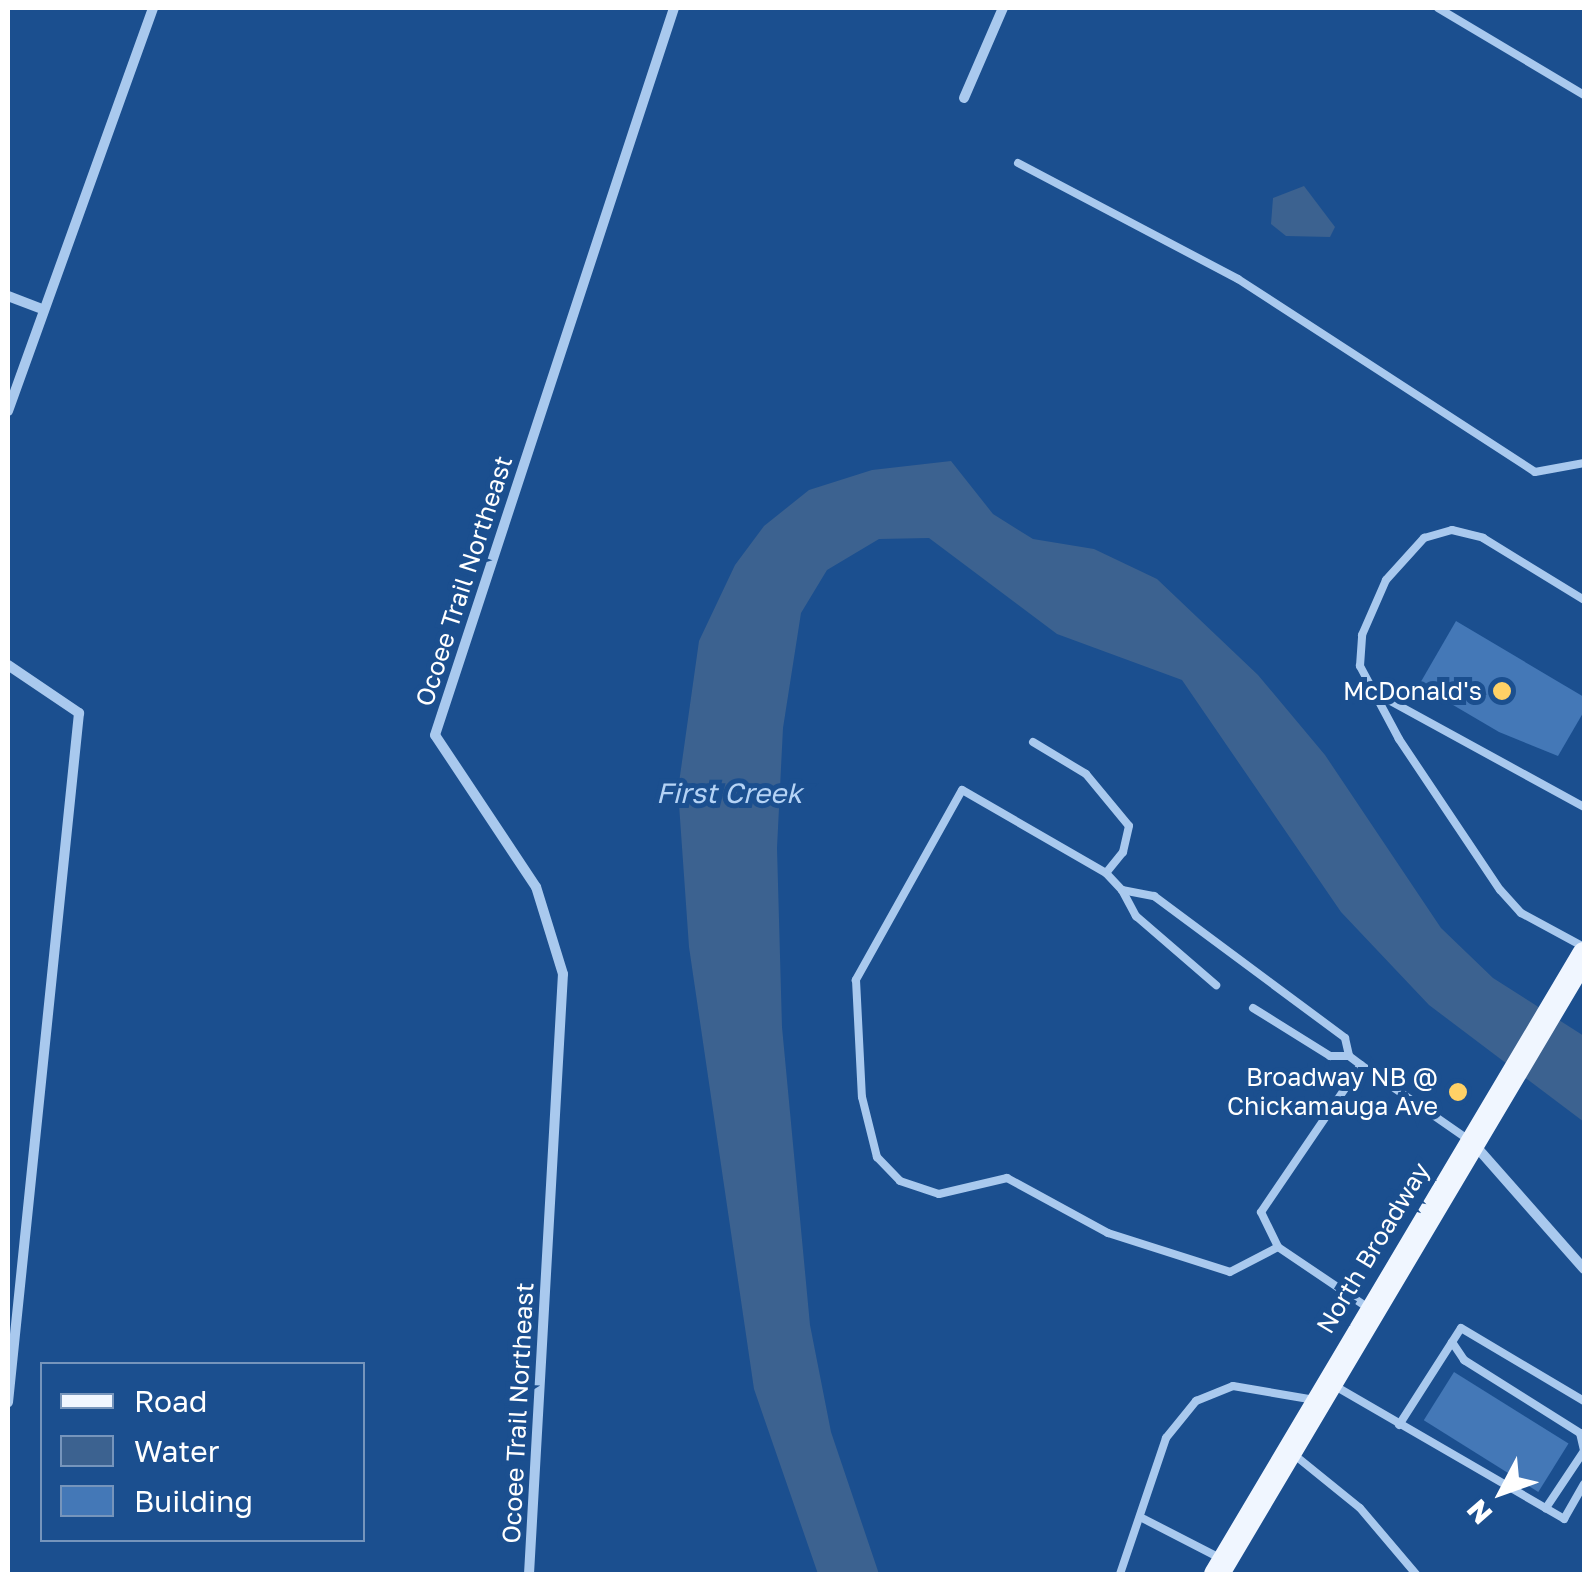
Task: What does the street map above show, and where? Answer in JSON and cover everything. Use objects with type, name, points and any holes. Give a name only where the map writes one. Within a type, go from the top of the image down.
[{"type":"main road","name":"North Broadway","points":[[1220,1567],[1584,951]]},
{"type":"street","points":[[8,411],[40,308],[153,8]]},
{"type":"street","name":"Ocoee Trail Northeast","points":[[529,1574],[564,974],[536,887],[435,735],[674,8]]},
{"type":"street","points":[[964,98],[1004,8]]},
{"type":"street","points":[[8,296],[40,308]]},
{"type":"street","points":[[8,665],[79,713],[8,1402]]},
{"type":"street","points":[[1473,1143],[1584,1269]]},
{"type":"lane","points":[[1438,8],[1584,96]]},
{"type":"lane","points":[[1018,163],[1238,280],[1535,472],[1584,464]]},
{"type":"lane","points":[[1584,600],[1483,538],[1452,530],[1424,538],[1395,563],[1362,634],[1360,666],[1500,890],[1521,913],[1584,951]]},
{"type":"lane","points":[[1374,692],[1584,808]]},
{"type":"lane","points":[[1033,742],[1086,774],[1129,826],[1123,852],[1106,873]]},
{"type":"lane","points":[[1216,985],[1136,916],[1122,890],[1106,873],[962,790],[856,980],[862,1096],[877,1157],[900,1181],[938,1194],[1007,1178],[1108,1232],[1230,1272],[1278,1247]]},
{"type":"lane","points":[[1122,890],[1154,896],[1345,1038],[1350,1056],[1361,1065],[1473,1143]]},
{"type":"lane","points":[[1253,1008],[1330,1056],[1350,1056]]},
{"type":"lane","points":[[1361,1065],[1261,1212],[1278,1247],[1371,1309]]},
{"type":"lane","points":[[1399,1424],[1460,1328],[1584,1401]]},
{"type":"lane","points":[[1452,1342],[1464,1360],[1580,1433],[1584,1451],[1546,1508]]},
{"type":"lane","points":[[1120,1574],[1144,1519],[1166,1438],[1196,1401],[1234,1386],[1321,1391],[1399,1424],[1564,1519],[1584,1484]]},
{"type":"lane","points":[[1288,1450],[1360,1508],[1416,1574]]},
{"type":"lane","points":[[1144,1519],[1220,1567]]},
{"type":"water","points":[[1304,186],[1335,227],[1330,237],[1286,236],[1271,224],[1273,198]]},
{"type":"water","name":"First Creek","points":[[951,461],[993,514],[1033,539],[1094,549],[1157,579],[1258,675],[1325,755],[1441,928],[1493,978],[1584,1036],[1584,1122],[1429,1005],[1341,912],[1182,680],[1057,634],[929,538],[879,539],[827,570],[801,613],[783,728],[777,848],[782,1027],[810,1325],[831,1432],[879,1574],[818,1574],[754,1389],[689,947],[678,790],[699,641],[735,565],[764,526],[809,490],[872,470]]},
{"type":"building","name":"McDonald's","points":[[1456,621],[1584,697],[1583,713],[1558,756],[1499,732],[1419,685]]},
{"type":"building","points":[[1454,1372],[1568,1444],[1538,1492],[1424,1420]]},
{"type":"place","name":"McDonald's","points":[[1502,691]]},
{"type":"place","name":"Broadway NB @ Chickamauga Ave","points":[[1458,1092]]}]
